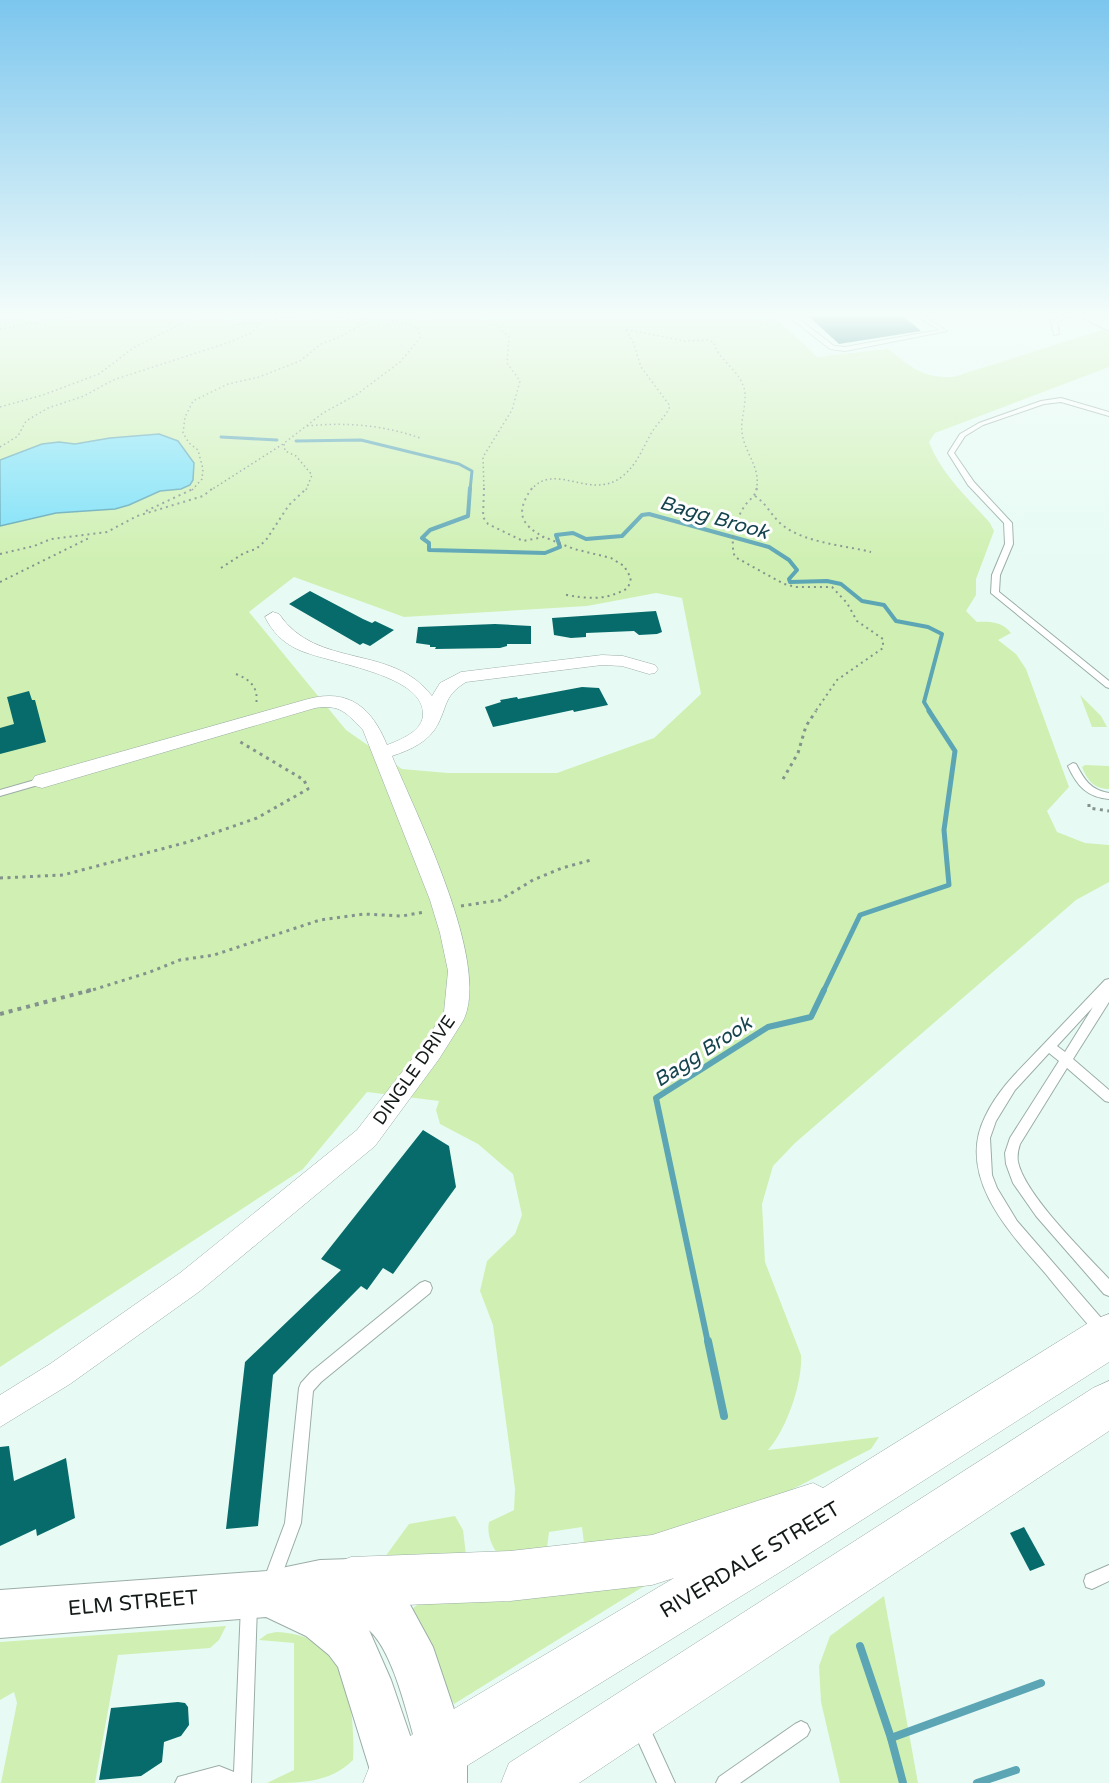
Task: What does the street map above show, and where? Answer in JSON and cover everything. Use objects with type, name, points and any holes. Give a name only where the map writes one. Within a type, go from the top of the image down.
[{"type":"main road","name":"RIVERDALE STREET","points":[[414,1775],[1109,1337]]},
{"type":"main road","points":[[529,1783],[1109,1404]]},
{"type":"main road","points":[[351,1582],[510,1576],[652,1560],[858,1494]]},
{"type":"main road","name":"ELM STREET","points":[[0,1614],[258,1594],[320,1583],[351,1582]]},
{"type":"main road","points":[[351,1582],[391,1618],[416,1664],[414,1775]]},
{"type":"main road","name":"ELM STREET","points":[[258,1594],[323,1619],[346,1638],[355,1651],[414,1775]]},
{"type":"street","points":[[273,617],[285,635],[307,647],[382,670],[407,681],[423,693],[433,711]]},
{"type":"street","points":[[382,753],[406,744],[425,730],[446,687],[461,677],[602,660],[623,661],[649,669]]},
{"type":"street","name":"DINGLE DRIVE","points":[[0,1412],[60,1374],[190,1282],[366,1138],[430,1052],[455,1014],[459,971],[443,909],[382,753],[371,728],[361,715],[349,706],[332,700],[314,703],[42,781]]},
{"type":"lane","points":[[1109,414],[1060,400],[1043,402],[981,424],[962,435],[951,453],[970,483],[1008,523],[1009,544],[996,575],[995,593],[1109,685]]},
{"type":"lane","points":[[1073,766],[1079,781],[1086,788],[1097,794],[1109,796]]},
{"type":"lane","points":[[0,793],[42,781]]},
{"type":"lane","points":[[1109,984],[1011,1086],[990,1119],[984,1138],[986,1175],[992,1191],[1012,1225],[1109,1337]]},
{"type":"lane","points":[[1109,992],[1014,1142],[1011,1157],[1012,1164],[1028,1195],[1109,1289]]},
{"type":"lane","points":[[1049,1046],[1109,1097]]},
{"type":"lane","points":[[184,1783],[219,1775],[240,1783],[258,1594],[293,1523],[306,1388],[316,1377],[425,1288]]},
{"type":"lane","points":[[1092,1581],[1109,1573]]},
{"type":"lane","points":[[635,1714],[666,1783]]},
{"type":"lane","points":[[725,1783],[801,1730]]},
{"type":"path","points":[[0,407],[39,395]]},
{"type":"path","points":[[0,447],[18,436],[26,421],[48,408],[86,395]]},
{"type":"path","points":[[0,582],[194,489],[202,479],[203,469],[198,450],[189,443],[183,433],[185,417],[193,401],[205,395]]},
{"type":"path","points":[[137,516],[203,496],[226,479],[284,444],[323,413],[352,395]]},
{"type":"path","points":[[517,395],[513,410],[483,457],[485,470],[483,517],[488,524],[523,541],[546,537]]},
{"type":"path","points":[[562,594],[596,601],[614,597],[628,588],[631,578],[624,566],[611,558],[566,545],[530,531],[522,518],[521,508],[534,485],[543,480],[553,477],[586,486],[612,483],[632,470],[640,459],[652,431],[668,414],[670,406],[662,395]]},
{"type":"path","points":[[744,395],[742,432],[759,479],[755,496],[745,505],[736,525],[732,547],[735,557],[784,584],[796,587],[832,587],[847,603],[857,621],[883,639],[883,648],[837,680],[806,726],[798,753],[783,779]]},
{"type":"path","points":[[306,427],[350,423],[388,429],[420,438]]},
{"type":"path","points":[[221,568],[244,553],[256,549],[266,540],[289,505],[302,495],[310,484],[312,475],[296,456],[285,451],[284,444]]},
{"type":"path","points":[[755,496],[763,500],[782,525],[819,541],[871,552]]},
{"type":"path","points":[[0,554],[34,546],[51,539],[93,536]]},
{"type":"path","points":[[0,878],[63,875],[188,842],[257,818],[308,789],[304,780],[230,736],[232,723],[247,715],[258,704],[257,690],[249,678],[236,674]]},
{"type":"path","points":[[0,1014],[78,994],[150,972],[180,960],[214,955],[320,920],[364,914],[402,916],[500,900],[533,880],[562,868],[591,860]]},
{"type":"green space","points":[[0,395],[1035,395],[935,433],[929,442],[940,465],[990,523],[994,531],[976,579],[976,595],[966,611],[977,622],[996,623],[1008,629],[1011,633],[998,640],[1016,654],[1026,669],[1069,787],[1047,811],[1057,832],[1085,843],[1109,845],[1109,882],[1076,900],[795,1143],[773,1166],[762,1204],[765,1262],[801,1355],[801,1366],[796,1392],[787,1419],[768,1450],[879,1437],[871,1449],[787,1492],[697,1526],[585,1552],[582,1527],[549,1532],[547,1548],[497,1553],[490,1538],[489,1522],[514,1510],[515,1489],[493,1325],[480,1291],[487,1261],[515,1234],[522,1215],[513,1174],[478,1144],[440,1124],[436,1110],[439,1101],[367,1092],[303,1169],[0,1367]],"holes":[[[294,577],[404,617],[587,606],[656,593],[682,598],[701,694],[654,738],[557,773],[448,773],[402,769],[346,730],[249,612]]]},
{"type":"green space","points":[[1080,695],[1101,716],[1107,727],[1092,727]]},
{"type":"green space","points":[[1085,765],[1109,766],[1109,789],[1092,783],[1082,767]]},
{"type":"green space","points":[[455,1516],[463,1530],[466,1555],[382,1561],[409,1524]]},
{"type":"green space","points":[[662,1575],[454,1704],[407,1613],[422,1601]]},
{"type":"green space","points":[[884,1596],[918,1783],[840,1783],[821,1702],[819,1666],[830,1636]]},
{"type":"green space","points":[[226,1626],[219,1640],[210,1648],[118,1655],[95,1783],[1,1783],[17,1703],[14,1692],[0,1700],[0,1642]]},
{"type":"green space","points":[[276,1632],[295,1634],[310,1639],[322,1647],[332,1657],[346,1684],[352,1718],[353,1760],[344,1768],[314,1780],[267,1783],[294,1770],[294,1643],[259,1640],[267,1634]]},
{"type":"water","points":[[159,434],[178,441],[194,463],[193,480],[190,485],[181,489],[160,491],[115,509],[56,513],[0,526],[0,460],[42,444],[59,442],[75,444],[110,438]]},
{"type":"building","points":[[310,591],[363,619],[372,623],[375,621],[394,630],[370,646],[363,643],[360,645],[289,604]]},
{"type":"building","points":[[656,611],[662,632],[657,634],[639,635],[634,631],[586,633],[586,637],[571,638],[554,635],[552,618]]},
{"type":"building","points":[[495,624],[531,626],[531,644],[507,644],[500,648],[435,649],[436,647],[430,647],[430,645],[416,643],[418,627]]},
{"type":"building","points":[[582,687],[599,688],[608,705],[493,727],[485,707],[501,702],[500,700],[517,697],[518,699]]},
{"type":"building","points":[[29,691],[32,700],[35,700],[46,742],[0,754],[0,728],[14,724],[7,697]]},
{"type":"building","points":[[423,1130],[449,1146],[456,1187],[393,1274],[383,1268],[367,1290],[361,1286],[273,1375],[258,1526],[226,1529],[245,1362],[341,1270],[321,1259]]},
{"type":"building","points":[[9,1446],[14,1481],[66,1458],[75,1518],[37,1536],[36,1529],[0,1546],[0,1447]]},
{"type":"building","points":[[1024,1527],[1045,1565],[1030,1571],[1010,1533]]},
{"type":"building","points":[[185,1703],[188,1707],[189,1725],[181,1736],[164,1742],[162,1762],[141,1776],[99,1780],[111,1708]]},
{"type":"waterway","name":"Bagg Brook","points":[[221,437],[277,440]]},
{"type":"waterway","name":"Bagg Brook","points":[[296,441],[361,440],[459,464],[472,471],[470,490]]},
{"type":"waterway","name":"Bagg Brook","points":[[470,488],[468,516],[430,530],[422,538],[429,543],[429,550],[545,553],[560,547],[556,535],[573,533],[586,539],[622,536],[642,515],[649,514],[769,547],[789,560],[797,570],[789,579],[790,582],[827,581],[841,584],[862,601],[884,605],[896,621],[928,627],[942,634],[924,702],[930,712]]},
{"type":"waterway","name":"Bagg Brook","points":[[823,992],[860,915],[949,885],[944,830],[955,751],[929,711]]},
{"type":"waterway","name":"Bagg Brook","points":[[708,1343],[656,1098],[768,1027],[811,1017],[824,990]]},
{"type":"waterway","name":"Bagg Brook","points":[[708,1341],[724,1416]]},
{"type":"waterway","name":"Bagg Brook","points":[[860,1646],[891,1738]]},
{"type":"waterway","points":[[891,1738],[1041,1683]]},
{"type":"waterway","name":"Bagg Brook","points":[[891,1738],[903,1783]]},
{"type":"waterway","points":[[977,1783],[1016,1770]]}]
